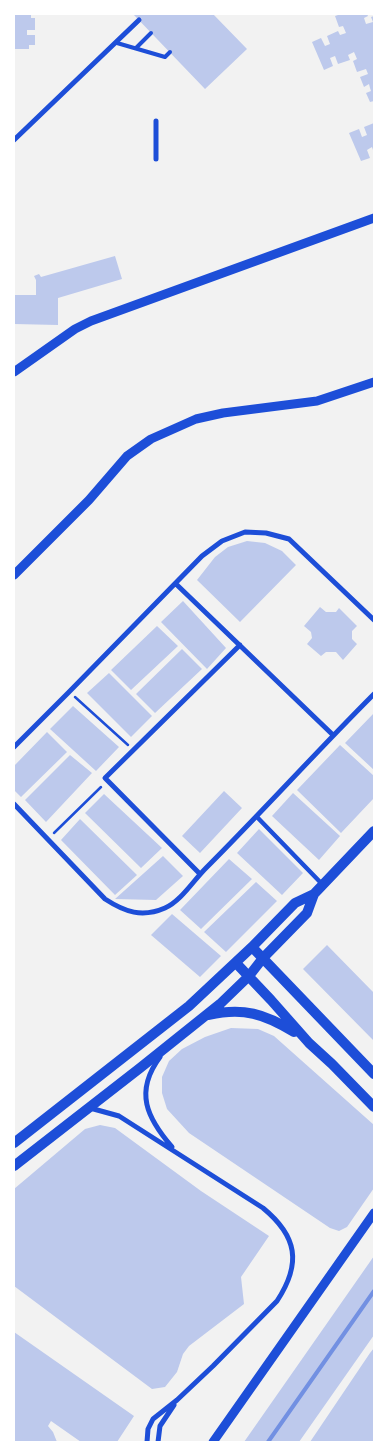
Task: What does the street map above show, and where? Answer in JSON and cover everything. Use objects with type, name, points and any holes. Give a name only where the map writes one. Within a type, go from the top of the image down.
[{"type":"main road","points":[[14,1166],[176,1040],[249,976],[262,958],[307,913],[314,894],[322,884],[374,831]]},
{"type":"main road","points":[[14,1143],[189,1006],[252,948],[295,903],[314,894]]},
{"type":"main road","points":[[252,948],[374,1074]]},
{"type":"main road","points":[[236,963],[309,1043]]},
{"type":"main road","points":[[205,1016],[230,1011],[255,1014],[275,1020],[297,1033],[309,1043],[374,1107]]},
{"type":"street","points":[[14,140],[139,20]]},
{"type":"street","points":[[156,121],[156,159]]},
{"type":"street","points":[[14,372],[75,329],[91,321],[374,218]]},
{"type":"street","points":[[14,575],[84,504],[127,456],[150,439],[196,419],[222,413],[317,401],[374,382]]},
{"type":"street","points":[[14,747],[202,556],[222,541],[244,532],[266,533],[289,539],[374,620]]},
{"type":"street","points":[[176,584],[333,735]]},
{"type":"street","points":[[200,874],[105,778],[240,646]]},
{"type":"street","points":[[14,804],[105,899],[119,908],[133,913],[166,908],[181,896],[200,874],[257,818],[333,735],[374,694]]},
{"type":"street","points":[[257,818],[322,884]]},
{"type":"street","points":[[176,1040],[155,1063],[147,1086],[146,1098],[148,1112],[154,1124],[180,1154]]},
{"type":"street","points":[[90,1108],[119,1116],[263,1208],[287,1232],[292,1245],[293,1260],[290,1277],[277,1301],[238,1343],[177,1400],[153,1419],[148,1429],[147,1442]]},
{"type":"street","points":[[213,1442],[374,1213]]},
{"type":"street","points":[[158,1442],[160,1426],[177,1400]]},
{"type":"lane","points":[[136,48],[152,33]]},
{"type":"lane","points":[[117,43],[165,56],[170,52]]},
{"type":"path","points":[[76,697],[129,746]]},
{"type":"path","points":[[51,836],[101,787]]},
{"type":"building","points":[[14,14],[31,14],[31,18],[35,18],[35,30],[27,30],[27,35],[35,35],[35,45],[29,45],[29,49],[14,49]]},
{"type":"building","points":[[133,14],[213,14],[247,49],[205,89]]},
{"type":"building","points":[[341,14],[367,14],[368,16],[364,18],[366,24],[373,22],[371,17],[374,16],[374,101],[370,102],[366,93],[371,91],[369,84],[364,87],[360,77],[368,74],[366,69],[357,72],[353,61],[357,59],[354,52],[348,55],[350,60],[338,64],[335,56],[330,58],[333,66],[324,70],[312,42],[321,38],[325,46],[330,44],[327,36],[338,31],[340,35],[346,33],[343,26],[339,27],[335,16]]},
{"type":"building","points":[[374,123],[374,153],[372,147],[367,150],[370,158],[361,161],[349,133],[359,129],[362,137],[367,135],[364,127]]},
{"type":"building","points":[[115,256],[122,279],[58,298],[58,325],[14,324],[14,295],[36,295],[36,280],[34,276],[39,274],[41,277]]},
{"type":"building","points":[[247,541],[265,543],[282,551],[296,565],[240,622],[197,580],[215,557],[228,547]]},
{"type":"building","points":[[183,601],[226,648],[207,669],[161,622]]},
{"type":"building","points":[[320,607],[326,612],[336,612],[339,608],[357,626],[352,631],[352,639],[357,644],[343,660],[336,652],[326,652],[321,656],[307,644],[312,638],[311,632],[304,626]]},
{"type":"building","points":[[157,626],[178,646],[131,690],[111,670]]},
{"type":"building","points":[[182,649],[202,669],[155,713],[136,694]]},
{"type":"building","points":[[109,673],[152,716],[131,737],[87,693]]},
{"type":"building","points":[[73,706],[119,747],[96,771],[50,729]]},
{"type":"building","points":[[374,713],[374,770],[345,743]]},
{"type":"building","points":[[47,732],[67,752],[21,797],[14,790],[14,766]]},
{"type":"building","points":[[340,745],[374,776],[374,798],[341,833],[297,790]]},
{"type":"building","points":[[70,755],[92,773],[46,822],[25,800]]},
{"type":"building","points":[[224,791],[242,808],[200,853],[182,836]]},
{"type":"building","points":[[293,793],[340,836],[319,860],[272,816]]},
{"type":"building","points":[[104,794],[162,848],[141,868],[85,813]]},
{"type":"building","points":[[80,819],[137,875],[115,895],[61,840]]},
{"type":"building","points":[[259,829],[303,873],[282,895],[237,853]]},
{"type":"building","points":[[163,856],[183,876],[156,900],[115,899]]},
{"type":"building","points":[[229,859],[252,879],[201,929],[180,910]]},
{"type":"building","points":[[256,882],[277,901],[226,952],[204,932]]},
{"type":"building","points":[[172,914],[221,956],[200,977],[151,935]]},
{"type":"building","points":[[327,945],[374,993],[374,1041],[303,969]]},
{"type":"building","points":[[231,1028],[258,1029],[274,1036],[374,1125],[374,1188],[347,1227],[339,1231],[330,1228],[189,1133],[167,1109],[162,1093],[162,1077],[169,1061],[182,1049],[205,1037]]},
{"type":"building","points":[[100,1125],[115,1128],[201,1191],[269,1236],[241,1277],[244,1304],[189,1346],[183,1354],[177,1372],[165,1387],[152,1389],[14,1286],[14,1189],[85,1129]]},
{"type":"building","points":[[374,1256],[374,1335],[299,1442],[244,1442]]},
{"type":"building","points":[[14,1332],[134,1416],[117,1442],[81,1442],[51,1421],[48,1426],[57,1442],[14,1442]]},
{"type":"building","points":[[374,1348],[374,1442],[310,1442],[370,1353]]},
{"type":"railway","points":[[268,1442],[374,1291]]}]
